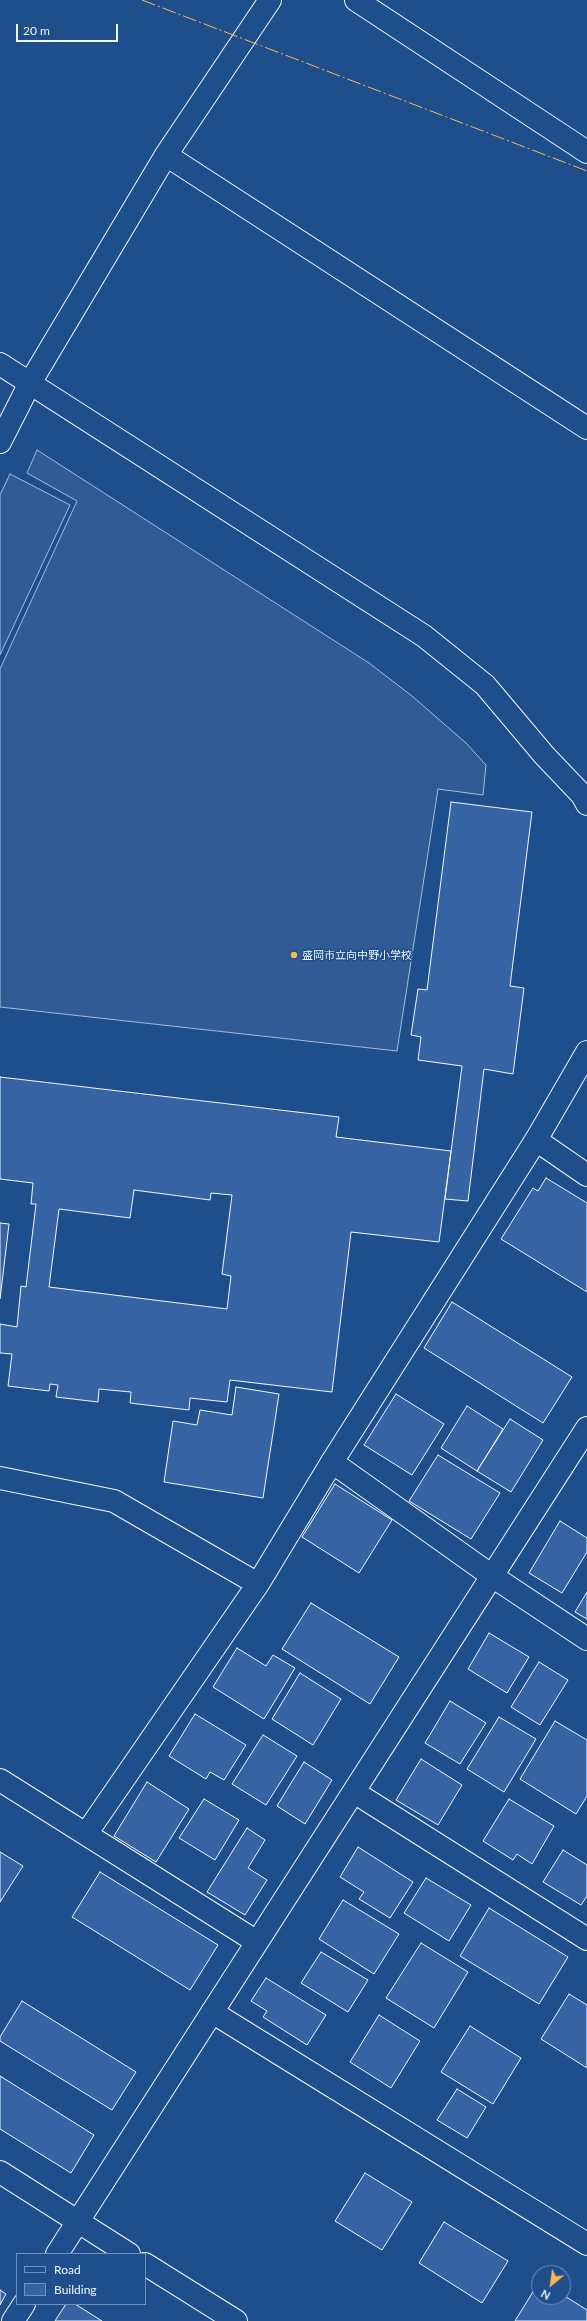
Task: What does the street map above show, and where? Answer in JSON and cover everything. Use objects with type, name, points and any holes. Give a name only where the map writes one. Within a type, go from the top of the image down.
[{"type":"street","points":[[0,442],[30,384],[166,155],[270,0]]},
{"type":"street","points":[[356,0],[587,152]]},
{"type":"street","points":[[166,155],[587,428]]},
{"type":"street","points":[[0,364],[424,636],[485,685],[544,755],[586,796]]},
{"type":"street","points":[[86,1834],[258,1584],[332,1462],[536,1140],[587,1052]]},
{"type":"street","points":[[536,1140],[587,1175]]},
{"type":"street","points":[[58,2253],[587,1428]]},
{"type":"street","points":[[332,1462],[492,1576],[587,1639]]},
{"type":"street","points":[[0,1478],[114,1501],[258,1584]]},
{"type":"street","points":[[0,1780],[257,1942]]},
{"type":"street","points":[[354,1792],[587,1939]]},
{"type":"street","points":[[212,2012],[587,2244]]},
{"type":"street","points":[[0,2172],[127,2253]]},
{"type":"street","points":[[146,2265],[236,2321]]},
{"type":"street","points":[[13,2321],[23,2305]]},
{"type":"shaded area","points":[[37,450],[369,663],[412,696],[466,743],[486,765],[483,795],[438,789],[397,1051],[0,1007],[0,669],[77,501],[27,473]]},
{"type":"shaded area","points":[[10,474],[70,505],[0,655],[0,495]]},
{"type":"building","points":[[451,802],[532,812],[510,986],[524,988],[513,1074],[484,1069],[468,1201],[445,1199],[462,1066],[418,1060],[421,1037],[411,1035],[418,989],[427,990]]},
{"type":"building","points":[[0,1077],[339,1117],[336,1137],[451,1151],[439,1242],[351,1232],[332,1392],[230,1380],[227,1402],[190,1398],[189,1410],[130,1403],[131,1392],[99,1389],[98,1402],[56,1397],[58,1385],[50,1384],[49,1391],[8,1386],[12,1354],[0,1353],[0,1324],[17,1327],[21,1286],[26,1287],[36,1204],[31,1204],[33,1183],[0,1179]],"holes":[[[134,1190],[210,1200],[211,1193],[232,1195],[222,1274],[231,1276],[227,1309],[49,1287],[59,1209],[130,1218]]]},
{"type":"building","points":[[546,1178],[587,1203],[587,1292],[501,1239],[533,1188],[538,1191]]},
{"type":"building","points":[[0,1223],[9,1224],[0,1299]]},
{"type":"building","points":[[452,1302],[572,1377],[543,1423],[424,1348]]},
{"type":"building","points":[[236,1387],[279,1394],[263,1498],[164,1482],[173,1421],[197,1425],[200,1410],[232,1415]]},
{"type":"building","points":[[396,1394],[444,1424],[412,1475],[364,1445]]},
{"type":"building","points":[[467,1406],[503,1429],[477,1471],[441,1448]]},
{"type":"building","points":[[510,1419],[543,1440],[511,1492],[477,1471]]},
{"type":"building","points":[[438,1455],[500,1493],[471,1539],[409,1501]]},
{"type":"building","points":[[335,1484],[392,1520],[359,1573],[302,1537]]},
{"type":"building","points":[[560,1521],[587,1538],[587,1552],[562,1593],[529,1573]]},
{"type":"building","points":[[587,1592],[587,1619],[575,1612]]},
{"type":"building","points":[[311,1603],[399,1657],[370,1704],[282,1649]]},
{"type":"building","points":[[489,1633],[529,1657],[507,1693],[468,1669]]},
{"type":"building","points":[[237,1648],[266,1666],[273,1655],[295,1668],[264,1719],[213,1687]]},
{"type":"building","points":[[539,1662],[568,1680],[540,1725],[511,1707]]},
{"type":"building","points":[[300,1673],[341,1699],[313,1745],[272,1719]]},
{"type":"building","points":[[450,1701],[486,1723],[460,1764],[425,1743]]},
{"type":"building","points":[[195,1714],[246,1745],[224,1780],[210,1772],[206,1779],[169,1756]]},
{"type":"building","points":[[499,1717],[536,1739],[504,1792],[467,1769]]},
{"type":"building","points":[[555,1721],[587,1740],[587,1796],[576,1814],[520,1779]]},
{"type":"building","points":[[263,1735],[297,1756],[266,1805],[232,1784]]},
{"type":"building","points":[[421,1759],[462,1785],[438,1825],[396,1800]]},
{"type":"building","points":[[304,1762],[332,1780],[305,1824],[277,1806]]},
{"type":"building","points":[[147,1782],[189,1809],[156,1862],[114,1836]]},
{"type":"building","points":[[204,1799],[239,1820],[215,1860],[179,1838]]},
{"type":"building","points":[[509,1799],[554,1826],[532,1864],[517,1854],[513,1860],[483,1841]]},
{"type":"building","points":[[247,1828],[265,1840],[248,1868],[267,1880],[245,1915],[207,1892]]},
{"type":"building","points":[[358,1847],[413,1882],[390,1918],[359,1899],[364,1892],[340,1877]]},
{"type":"building","points":[[563,1850],[587,1865],[587,1896],[581,1905],[543,1882]]},
{"type":"building","points":[[0,1852],[23,1866],[0,1902]]},
{"type":"building","points":[[100,1872],[218,1945],[190,1990],[72,1917]]},
{"type":"building","points":[[426,1878],[471,1905],[449,1941],[404,1913]]},
{"type":"building","points":[[343,1900],[399,1934],[374,1974],[319,1939]]},
{"type":"building","points":[[489,1908],[568,1957],[539,2004],[460,1956]]},
{"type":"building","points":[[421,1943],[468,1972],[434,2028],[386,1998]]},
{"type":"building","points":[[321,1952],[368,1980],[348,2012],[301,1983]]},
{"type":"building","points":[[266,1978],[326,2015],[307,2045],[263,2017],[267,2011],[251,2001]]},
{"type":"building","points":[[569,1994],[587,2005],[587,2068],[541,2039]]},
{"type":"building","points":[[22,2001],[136,2072],[112,2110],[0,2041],[0,2037]]},
{"type":"building","points":[[379,2015],[420,2041],[391,2088],[350,2062]]},
{"type":"building","points":[[470,2026],[521,2058],[493,2104],[441,2072]]},
{"type":"building","points":[[0,2076],[94,2135],[71,2173],[0,2129]]},
{"type":"building","points":[[457,2089],[486,2107],[467,2138],[437,2120]]},
{"type":"building","points":[[365,2173],[412,2202],[382,2250],[335,2221]]},
{"type":"building","points":[[444,2222],[508,2261],[482,2303],[419,2263]]},
{"type":"building","points":[[0,2290],[6,2294],[0,2305]]},
{"type":"building","points":[[531,2295],[531,2305],[571,2305],[571,2300],[587,2310],[587,2321],[515,2321]]},
{"type":"building","points":[[65,2305],[77,2305],[102,2321],[55,2321]]},
{"type":"power","points":[[142,0],[587,171]]},
{"type":"place","name":"盛岡市立向中野小学校","points":[[294,955]]}]
